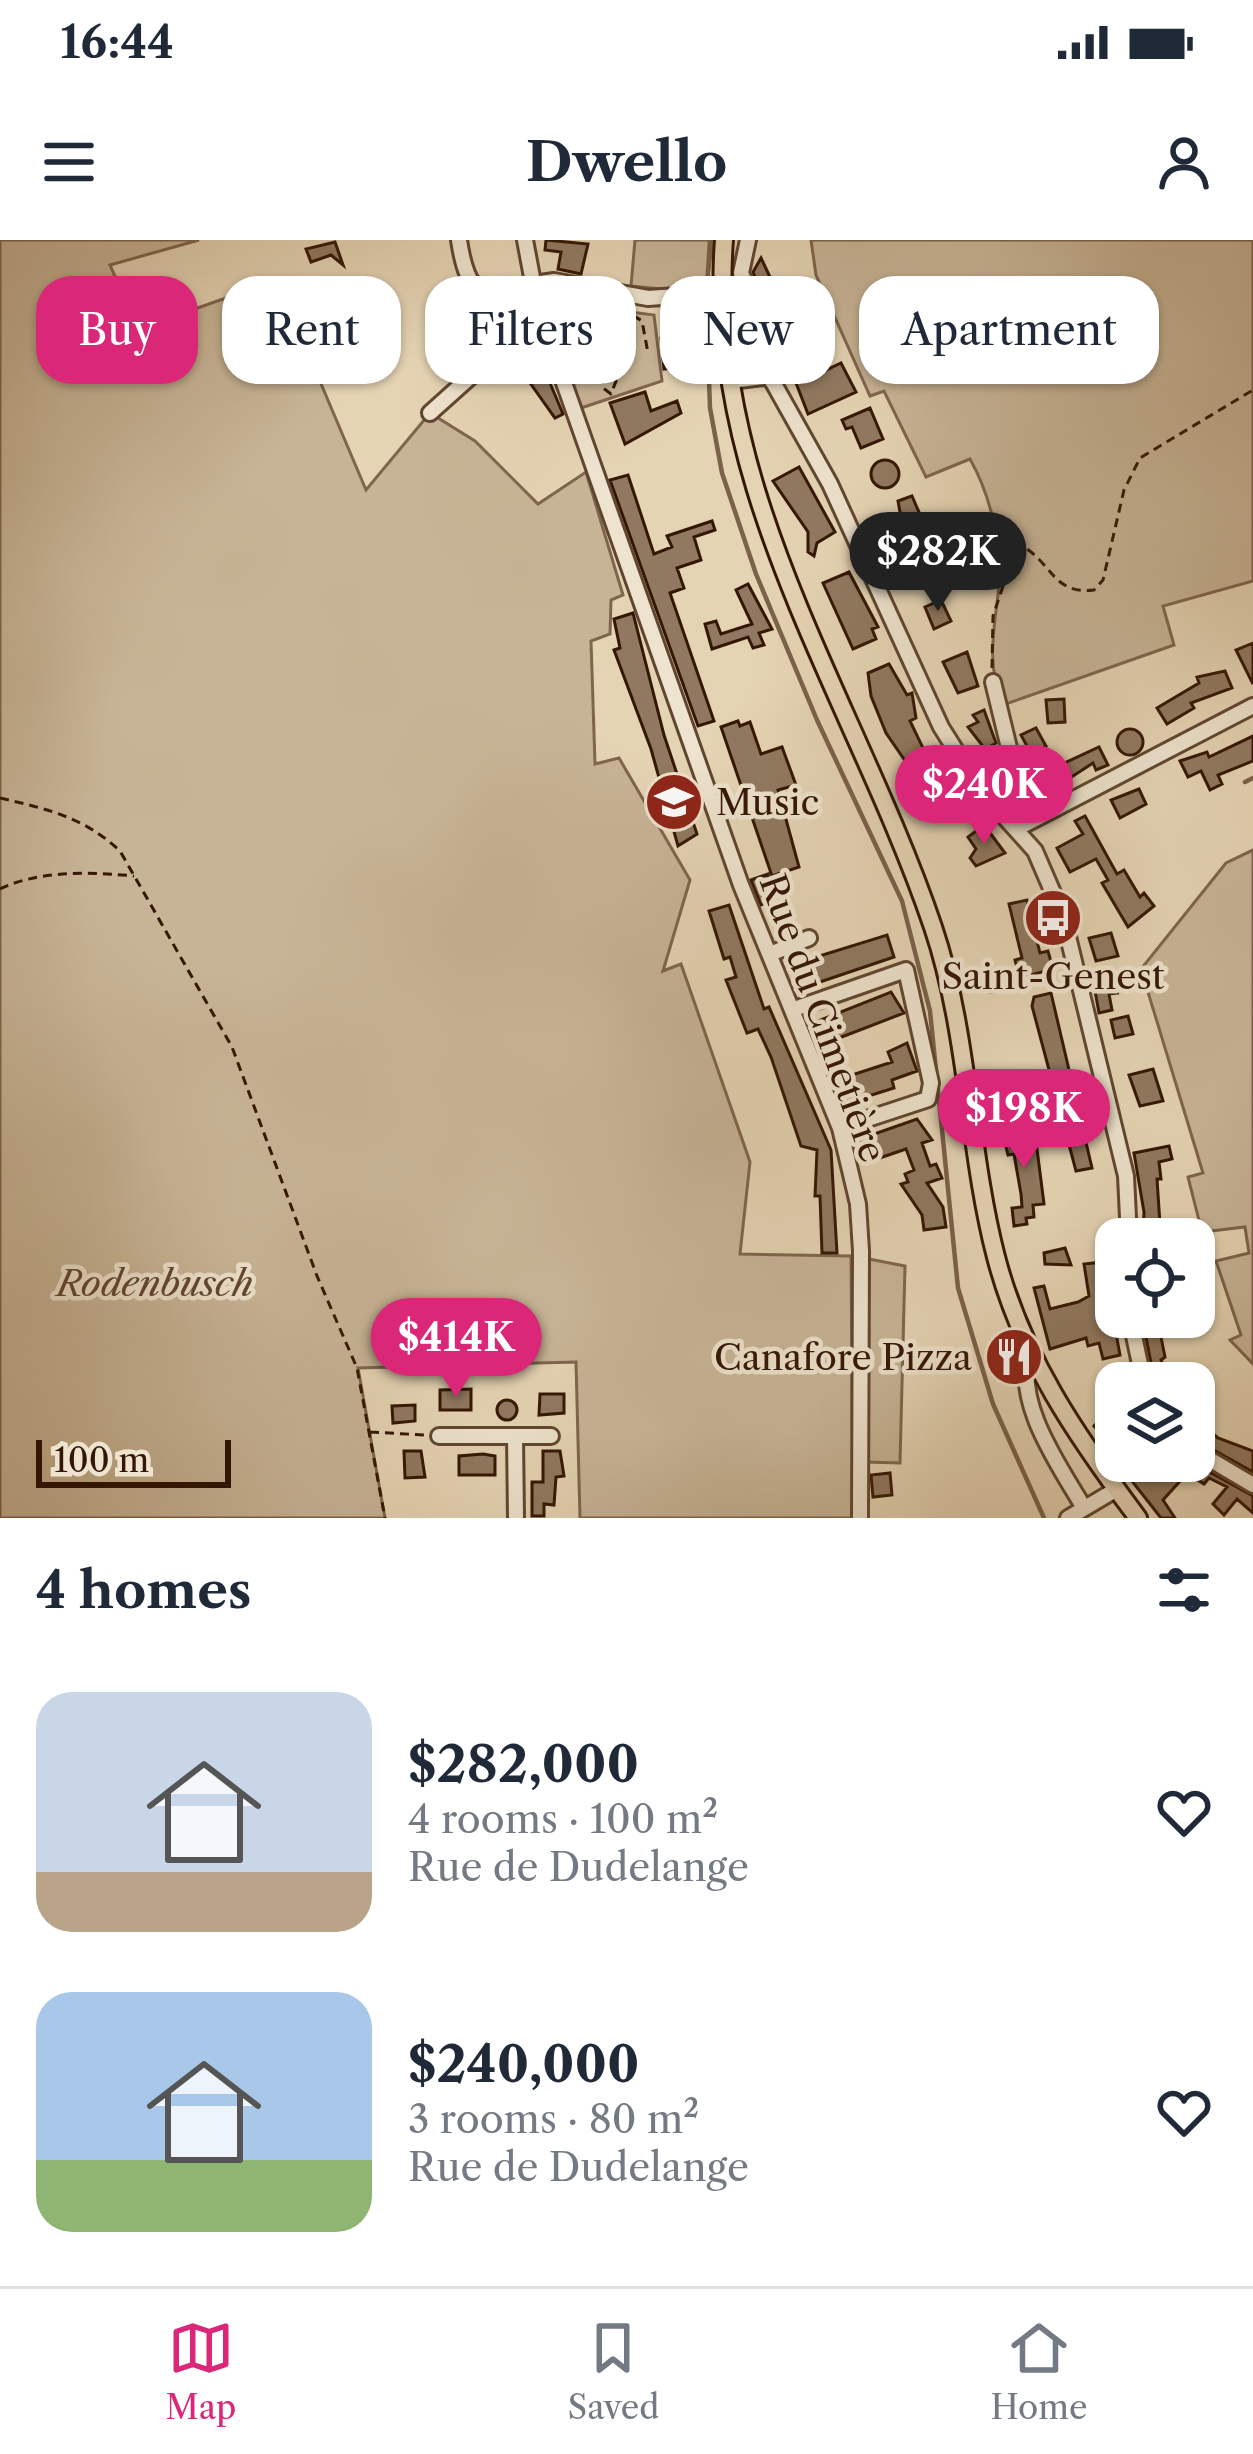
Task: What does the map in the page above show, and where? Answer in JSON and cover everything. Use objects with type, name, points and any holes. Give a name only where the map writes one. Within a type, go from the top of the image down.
[{"type":"main road","points":[[722,276],[724,240]]},
{"type":"main road","points":[[731,384],[750,480],[773,548],[879,789],[935,933],[960,1033],[995,1253],[1030,1350],[1067,1422],[1138,1518]]},
{"type":"street","points":[[459,240],[465,276]]},
{"type":"street","name":"Rue du Cimetière","points":[[525,240],[532,276]]},
{"type":"street","points":[[742,276],[748,240]]},
{"type":"street","points":[[636,297],[660,298]]},
{"type":"street","points":[[430,413],[462,384]]},
{"type":"street","name":"Rue du Cimetière","points":[[564,384],[770,954],[840,1129],[858,1204],[861,1251],[860,1518]]},
{"type":"street","points":[[774,384],[830,484],[940,727],[982,792],[1035,851],[1063,916],[1126,1176],[1128,1218]]},
{"type":"street","points":[[993,682],[1012,760],[1037,818]]},
{"type":"street","points":[[1016,829],[1253,706]]},
{"type":"street","points":[[770,954],[809,938]]},
{"type":"street","points":[[794,1009],[906,970],[931,1083],[928,1099],[840,1129]]},
{"type":"street","points":[[1030,1350],[1025,1383],[1051,1451],[1084,1508]]},
{"type":"street","points":[[439,1436],[551,1436]]},
{"type":"street","points":[[515,1436],[516,1518]]},
{"type":"street","points":[[1215,1462],[1253,1485]]},
{"type":"street","points":[[1067,1518],[1117,1490]]},
{"type":"path","points":[[636,317],[642,321],[648,352]]},
{"type":"path","points":[[993,682],[993,616],[1015,550],[1024,547],[1034,553],[1049,578],[1070,589],[1094,590],[1103,580],[1113,527],[1140,458],[1253,390]]},
{"type":"path","points":[[0,798],[62,812],[98,831],[136,876],[232,1047],[317,1276],[357,1368],[385,1518]]},
{"type":"path","points":[[0,890],[17,881],[71,875],[136,876]]},
{"type":"path","points":[[370,1432],[439,1436]]},
{"type":"green space","name":"Rodenbusch","points":[[0,240],[199,240],[110,265],[115,276],[36,276],[36,384],[198,384],[198,308],[222,299],[222,384],[321,384],[366,490],[430,413],[475,441],[538,504],[586,472],[623,595],[611,600],[610,634],[591,641],[595,764],[619,758],[690,880],[663,971],[681,964],[750,1162],[740,1254],[851,1256],[853,1518],[580,1518],[576,1362],[358,1368],[385,1518],[0,1518]]},
{"type":"green space","points":[[635,240],[713,240],[708,276],[660,276],[660,289],[636,286],[636,276],[632,276]]},
{"type":"green space","points":[[811,240],[1253,240],[1253,581],[1163,606],[1174,645],[1003,705],[993,664],[997,542],[978,474],[970,459],[926,477],[884,391],[870,396],[865,384],[1159,384],[1159,276],[859,276],[859,371],[835,318],[835,276],[816,275]]},
{"type":"green space","points":[[636,313],[654,315],[660,382],[581,408],[573,384],[636,384]]},
{"type":"green space","points":[[1253,850],[1253,1364],[1230,1340],[1241,1335],[1216,1261],[1249,1253],[1245,1227],[1215,1230],[1215,1218],[1198,1218],[1188,1177],[1203,1173],[1141,969],[1226,863]]},
{"type":"green space","points":[[869,1259],[905,1266],[900,1463],[865,1462]]},
{"type":"building","points":[[546,240],[588,244],[581,274],[558,269],[561,252],[545,250]]},
{"type":"building","points":[[335,242],[343,265],[331,255],[311,262],[306,249]]},
{"type":"building","points":[[761,258],[769,276],[755,276]]},
{"type":"building","points":[[841,363],[856,392],[808,414],[796,384],[835,384],[835,366]]},
{"type":"building","points":[[531,384],[550,384],[563,414],[555,418]]},
{"type":"building","points":[[645,392],[651,411],[677,401],[681,413],[625,444],[610,403]]},
{"type":"building","points":[[870,408],[883,439],[861,448],[852,427],[846,429],[842,420]]},
{"type":"building","points":[[885,460],[895,464],[899,474],[895,484],[885,488],[875,484],[871,474],[875,464]]},
{"type":"building","points":[[799,467],[835,532],[817,543],[814,556],[808,552],[808,532],[773,481]]},
{"type":"building","points":[[628,475],[654,554],[672,547],[667,536],[712,521],[715,530],[694,537],[701,560],[677,568],[684,588],[670,593],[714,721],[698,726],[610,480]]},
{"type":"building","points":[[912,496],[925,526],[904,535],[898,501]]},
{"type":"building","points":[[929,560],[938,592],[921,587],[912,567]]},
{"type":"building","points":[[849,572],[878,627],[872,629],[876,639],[853,649],[823,583]]},
{"type":"building","points":[[748,584],[772,629],[759,633],[764,645],[753,648],[748,637],[712,649],[705,624],[716,621],[721,634],[752,624],[736,590]]},
{"type":"building","points":[[941,600],[951,621],[934,629],[925,607]]},
{"type":"building","points":[[633,613],[664,735],[697,834],[678,846],[651,749],[614,650],[620,648],[614,619]]},
{"type":"building","points":[[1253,643],[1253,684],[1236,650]]},
{"type":"building","points":[[967,652],[978,686],[958,693],[943,662]]},
{"type":"building","points":[[889,664],[907,695],[912,693],[916,718],[910,721],[936,775],[919,781],[886,733],[871,696],[868,673]]},
{"type":"building","points":[[1225,671],[1232,688],[1191,703],[1194,708],[1167,724],[1157,708],[1199,683],[1197,677]]},
{"type":"building","points":[[1064,699],[1065,722],[1048,723],[1046,700]]},
{"type":"building","points":[[984,710],[996,743],[985,749],[968,727],[978,722],[973,715]]},
{"type":"building","points":[[738,721],[740,726],[750,722],[761,754],[782,747],[796,785],[778,790],[799,867],[772,876],[721,727]]},
{"type":"building","points":[[1036,728],[1046,746],[1023,757],[1027,746],[1021,735]]},
{"type":"building","points":[[1130,729],[1143,742],[1130,755],[1117,742]]},
{"type":"building","points":[[1253,736],[1253,761],[1218,775],[1222,784],[1210,790],[1201,771],[1188,777],[1180,761],[1207,752],[1209,757]]},
{"type":"building","points":[[1099,747],[1108,765],[1096,770],[1093,763],[1053,789],[1045,772]]},
{"type":"building","points":[[1139,789],[1146,804],[1120,818],[1111,800]]},
{"type":"building","points":[[1085,816],[1117,874],[1124,870],[1140,897],[1144,893],[1154,906],[1128,927],[1102,883],[1108,880],[1096,859],[1070,872],[1057,848],[1083,834],[1075,821]]},
{"type":"building","points":[[984,825],[1005,853],[976,866],[970,858],[976,849],[968,837]]},
{"type":"building","points":[[768,874],[773,901],[761,905],[751,880]]},
{"type":"building","points":[[1027,900],[1040,953],[1048,951],[1053,969],[1020,978],[1015,960],[1022,958],[1009,904]]},
{"type":"building","points":[[729,905],[764,1009],[769,1007],[831,1150],[837,1253],[822,1253],[820,1196],[815,1196],[817,1150],[801,1146],[771,1057],[758,1029],[747,1033],[726,980],[736,977],[730,957],[724,959],[709,911]]},
{"type":"building","points":[[1111,933],[1118,956],[1096,961],[1089,938]]},
{"type":"building","points":[[887,935],[894,957],[808,986],[800,962]]},
{"type":"building","points":[[991,968],[1003,980],[991,992],[979,980]]},
{"type":"building","points":[[1108,978],[1117,993],[1109,994],[1112,1010],[1099,1013],[1093,980]]},
{"type":"building","points":[[891,992],[904,1013],[821,1045],[813,1023]]},
{"type":"building","points":[[1051,993],[1092,1168],[1076,1171],[1032,1006],[1034,997]]},
{"type":"building","points":[[1128,1016],[1133,1034],[1115,1038],[1111,1020]]},
{"type":"building","points":[[907,1043],[917,1071],[892,1080],[894,1088],[843,1104],[834,1075],[843,1071],[846,1077],[892,1062],[888,1052]]},
{"type":"building","points":[[1153,1069],[1163,1101],[1140,1106],[1129,1075]]},
{"type":"building","points":[[1019,1118],[1026,1151],[1037,1149],[1044,1204],[1033,1205],[1034,1217],[1026,1218],[1027,1224],[1014,1226],[1012,1208],[1022,1207],[1021,1194],[1014,1154],[1008,1155],[1000,1122]]},
{"type":"building","points":[[917,1119],[932,1140],[922,1143],[930,1166],[936,1164],[942,1178],[927,1183],[943,1207],[946,1227],[924,1230],[922,1215],[901,1184],[908,1182],[905,1174],[914,1170],[906,1149],[868,1162],[860,1139]]},
{"type":"building","points":[[1169,1146],[1172,1159],[1159,1162],[1160,1218],[1144,1218],[1134,1153]]},
{"type":"building","points":[[1065,1248],[1071,1265],[1045,1264],[1044,1253]]},
{"type":"building","points":[[1095,1263],[1095,1338],[1117,1338],[1120,1355],[1103,1359],[1099,1343],[1088,1346],[1086,1338],[1050,1349],[1034,1288],[1044,1286],[1050,1309],[1078,1302],[1089,1296],[1084,1264]]},
{"type":"building","points":[[1146,1338],[1161,1338],[1165,1357],[1162,1362],[1151,1362]]},
{"type":"building","points":[[471,1389],[471,1410],[440,1410],[440,1390]]},
{"type":"building","points":[[540,1394],[564,1394],[564,1413],[539,1415]]},
{"type":"building","points":[[507,1400],[517,1410],[507,1420],[497,1410]]},
{"type":"building","points":[[415,1405],[415,1421],[393,1423],[392,1406]]},
{"type":"building","points":[[1215,1436],[1253,1451],[1253,1472],[1215,1451]]},
{"type":"building","points":[[404,1451],[421,1451],[425,1477],[405,1478]]},
{"type":"building","points":[[543,1451],[560,1451],[564,1476],[556,1477],[554,1505],[544,1504],[544,1516],[532,1516],[532,1482],[543,1482]]},
{"type":"building","points":[[459,1456],[495,1456],[495,1475],[459,1475]]},
{"type":"building","points":[[890,1473],[892,1495],[873,1497],[871,1475]]},
{"type":"building","points":[[1215,1475],[1253,1496],[1253,1513],[1237,1499],[1224,1515],[1213,1504],[1227,1487],[1215,1481]]},
{"type":"building","points":[[1133,1482],[1179,1482],[1163,1500],[1175,1518],[1161,1518]]},
{"type":"waterway","points":[[708,276],[710,240]]},
{"type":"waterway","points":[[709,384],[722,473],[756,574],[817,720],[902,901],[930,1011],[958,1288],[993,1404],[1044,1518]]},
{"type":"waterway","points":[[1245,782],[1253,778]]},
{"type":"place","name":"Music","points":[[674,802]]},
{"type":"place","name":"Saint-Genest","points":[[1053,918]]},
{"type":"place","name":"Canafore Pizza","points":[[1014,1357]]}]
